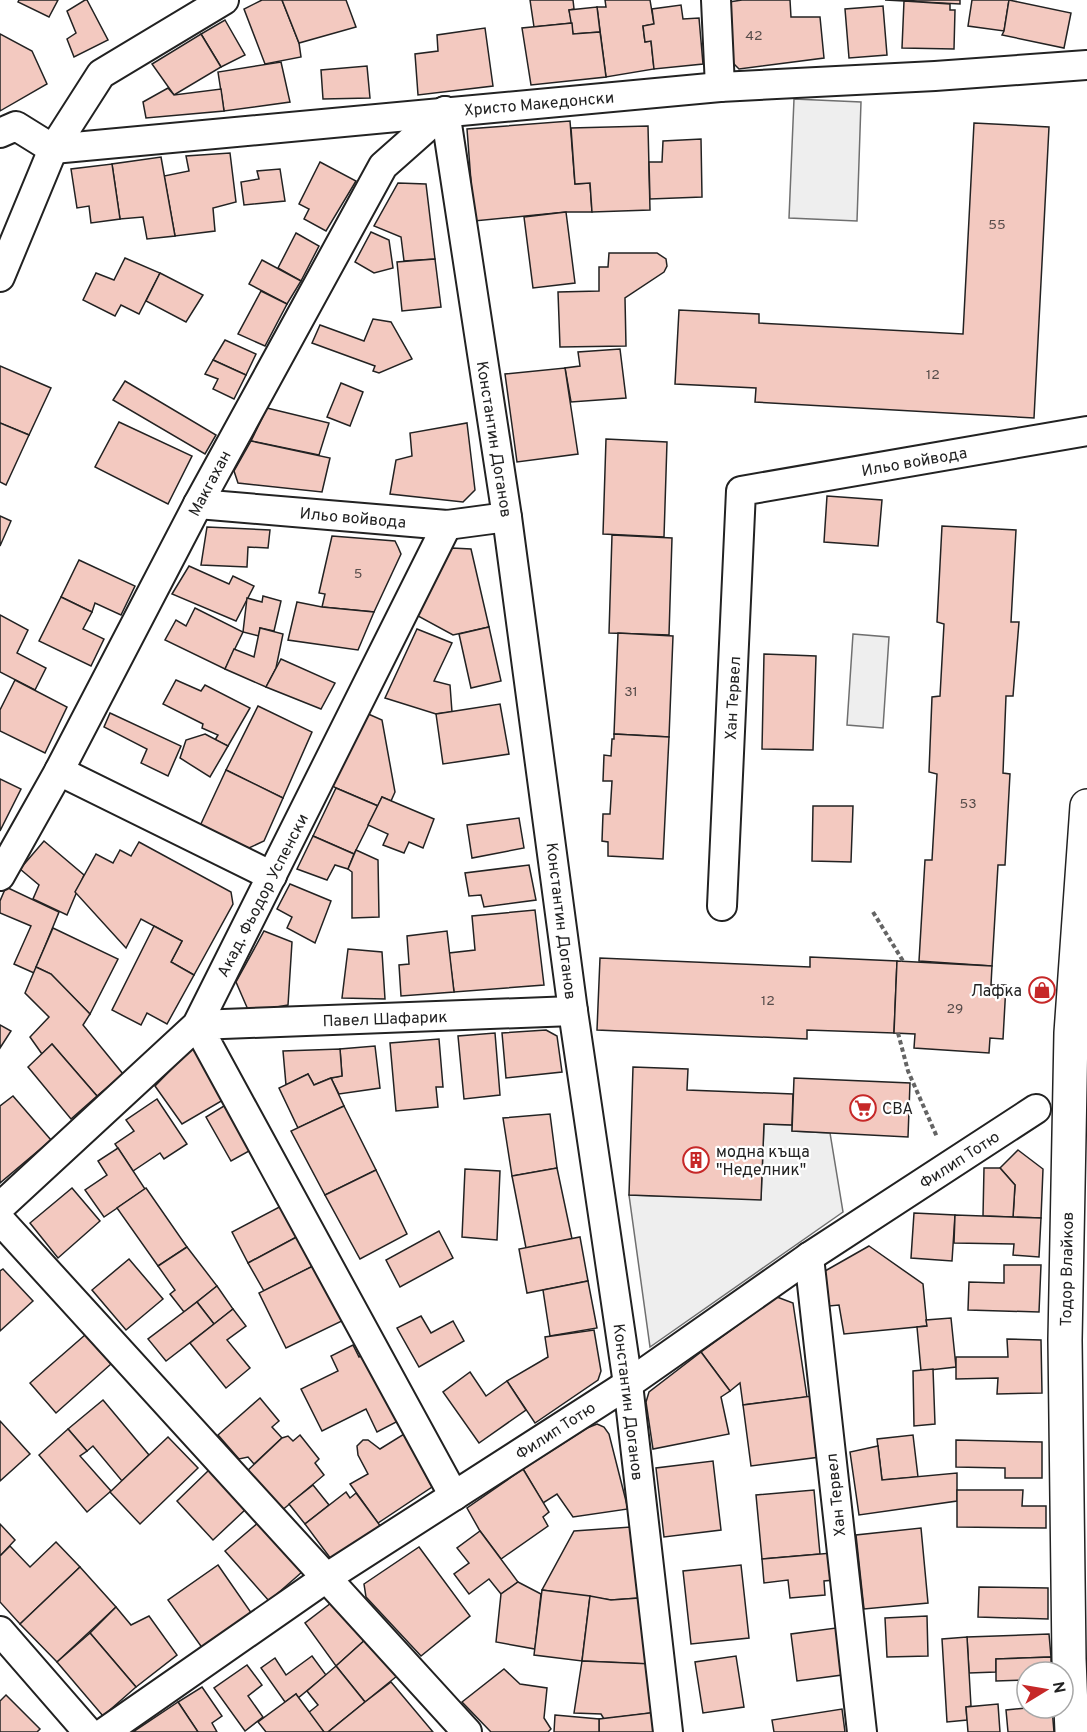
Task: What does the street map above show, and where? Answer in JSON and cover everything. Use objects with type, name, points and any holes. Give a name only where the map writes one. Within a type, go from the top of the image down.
[{"type":"street","points":[[0,277],[53,149],[101,74],[224,0]]},
{"type":"street","points":[[716,0],[720,87]]},
{"type":"street","name":"Христо Македонски","points":[[53,149],[720,87],[936,76],[1087,65]]},
{"type":"street","name":"Макгахан","points":[[0,876],[59,771],[198,504],[383,166],[445,111]]},
{"type":"street","name":"Константин Доганов","points":[[445,111],[507,517],[573,1011],[628,1384],[668,1732]]},
{"type":"street","points":[[0,133],[16,126],[53,149]]},
{"type":"street","name":"Ильо войвода","points":[[741,491],[1087,431]]},
{"type":"street","name":"Хан Тервел","points":[[722,906],[741,491]]},
{"type":"street","name":"Ильо войвода","points":[[198,504],[447,525],[507,517]]},
{"type":"street","name":"Акад. Фьодор Успенски","points":[[0,1207],[197,1025],[447,525]]},
{"type":"street","points":[[59,771],[272,876]]},
{"type":"street","name":"Тодор Влайков","points":[[1072,1732],[1078,1586],[1065,1348],[1070,1086],[1081,971],[1087,806]]},
{"type":"street","name":"Павел Шафарик","points":[[197,1025],[573,1011]]},
{"type":"street","points":[[197,1025],[453,1496]]},
{"type":"street","name":"Филип Тотю","points":[[105,1732],[326,1578],[628,1384],[808,1257],[1036,1109]]},
{"type":"street","points":[[0,1220],[467,1732]]},
{"type":"street","name":"Хан Тервел","points":[[808,1257],[862,1732]]},
{"type":"street","points":[[0,1631],[88,1732]]},
{"type":"path","points":[[873,912],[903,961]]},
{"type":"path","points":[[898,1033],[908,1071],[950,1165]]},
{"type":"shaded area","points":[[794,99],[861,102],[857,221],[789,218]]},
{"type":"shaded area","points":[[853,634],[889,637],[883,728],[847,725]]},
{"type":"shaded area","points":[[764,1124],[792,1125],[792,1131],[830,1133],[843,1212],[650,1347],[629,1195],[761,1199]]},
{"type":"building","points":[[19,0],[58,0],[49,17],[18,2]]},
{"type":"building","points":[[85,0],[108,40],[74,57],[67,39],[76,33],[67,11]]},
{"type":"building","points":[[262,0],[282,0],[299,43],[301,57],[265,64],[244,9]]},
{"type":"building","points":[[282,0],[346,0],[356,27],[299,43]]},
{"type":"building","points":[[530,0],[573,0],[574,9],[569,10],[572,23],[534,27]]},
{"type":"building","points":[[605,0],[650,0],[654,24],[643,26],[645,42],[651,41],[654,69],[606,77],[597,7],[606,7]]},
{"type":"building","points":[[790,0],[791,17],[820,17],[824,58],[739,69],[732,62],[729,2]]},
{"type":"building","points":[[885,0],[960,0],[960,4]]},
{"type":"building","points":[[972,0],[1009,0],[1004,31],[968,26]]},
{"type":"building","points":[[1009,0],[1071,13],[1064,48],[1002,35]]},
{"type":"building","points":[[904,1],[950,4],[950,10],[955,10],[954,49],[902,48]]},
{"type":"building","points":[[681,5],[683,19],[699,18],[703,64],[654,69],[651,41],[645,42],[643,26],[654,24],[652,9]]},
{"type":"building","points":[[883,6],[887,55],[849,58],[845,9]]},
{"type":"building","points":[[597,7],[600,32],[573,34],[569,10]]},
{"type":"building","points":[[225,20],[245,55],[221,67],[201,34]]},
{"type":"building","points":[[572,23],[573,34],[600,32],[606,77],[531,85],[522,28]]},
{"type":"building","points":[[485,28],[493,86],[418,95],[415,54],[438,51],[437,35]]},
{"type":"building","points":[[0,34],[32,51],[47,84],[0,111]]},
{"type":"building","points":[[201,34],[221,67],[174,95],[152,64]]},
{"type":"building","points":[[281,62],[290,102],[224,111],[218,72]]},
{"type":"building","points":[[367,66],[370,98],[323,99],[321,70]]},
{"type":"building","points":[[168,88],[174,95],[221,89],[224,111],[146,118],[143,102]]},
{"type":"building","points":[[570,121],[575,184],[590,183],[592,212],[566,212],[474,221],[467,129]]},
{"type":"building","points":[[974,123],[1049,127],[1034,418],[755,402],[756,388],[675,384],[679,310],[759,314],[759,323],[963,334]]},
{"type":"building","points":[[648,126],[650,210],[592,212],[590,183],[575,184],[571,128]]},
{"type":"building","points":[[701,139],[702,197],[650,199],[649,162],[662,162],[663,141]]},
{"type":"building","points":[[230,153],[236,202],[213,208],[215,231],[175,236],[164,176],[189,171],[186,156]]},
{"type":"building","points":[[161,157],[175,236],[147,239],[143,217],[120,219],[112,164]]},
{"type":"building","points":[[320,162],[356,181],[326,231],[304,219],[309,209],[299,204]]},
{"type":"building","points":[[112,164],[120,219],[91,223],[89,206],[77,208],[71,169]]},
{"type":"building","points":[[280,169],[285,201],[244,205],[241,182],[259,179],[257,171]]},
{"type":"building","points":[[398,183],[426,184],[435,259],[404,261],[401,237],[374,226]]},
{"type":"building","points":[[566,212],[575,283],[533,288],[524,217]]},
{"type":"building","points":[[371,232],[389,240],[393,268],[374,273],[355,262]]},
{"type":"building","points":[[296,233],[319,246],[301,281],[278,268]]},
{"type":"building","points":[[609,253],[657,253],[666,259],[667,266],[664,272],[625,298],[626,346],[560,347],[558,292],[599,291],[599,267],[608,267]]},
{"type":"building","points":[[125,258],[160,273],[139,314],[121,305],[115,316],[83,300],[96,273],[114,280]]},
{"type":"building","points":[[435,259],[441,307],[402,311],[397,262]]},
{"type":"building","points":[[262,260],[301,281],[287,304],[249,284]]},
{"type":"building","points":[[160,273],[203,295],[186,322],[146,301]]},
{"type":"building","points":[[261,291],[287,304],[265,346],[238,334]]},
{"type":"building","points":[[373,319],[391,322],[412,359],[379,373],[373,371],[375,366],[312,343],[320,325],[364,341]]},
{"type":"building","points":[[225,340],[256,354],[246,375],[213,360]]},
{"type":"building","points":[[620,349],[626,398],[571,402],[565,368],[580,366],[578,352]]},
{"type":"building","points":[[213,360],[246,375],[234,399],[213,389],[218,379],[205,374]]},
{"type":"building","points":[[0,366],[51,388],[29,435],[0,423]]},
{"type":"building","points":[[565,368],[578,454],[517,462],[505,374]]},
{"type":"building","points":[[125,381],[216,435],[205,454],[113,400]]},
{"type":"building","points":[[341,383],[363,392],[350,426],[327,417]]},
{"type":"building","points":[[267,408],[329,423],[319,455],[251,441]]},
{"type":"building","points":[[119,422],[192,456],[168,504],[95,467]]},
{"type":"building","points":[[0,423],[29,435],[6,485],[0,482]]},
{"type":"building","points":[[467,423],[475,490],[463,502],[390,494],[396,460],[412,456],[410,433]]},
{"type":"building","points":[[606,439],[667,442],[664,537],[603,534]]},
{"type":"building","points":[[251,441],[330,458],[322,492],[238,483],[234,471]]},
{"type":"building","points":[[827,496],[882,500],[878,546],[824,542]]},
{"type":"building","points":[[0,516],[11,521],[0,546]]},
{"type":"building","points":[[942,526],[1016,530],[1011,622],[1019,622],[1013,696],[1006,696],[1003,773],[1010,774],[1005,865],[998,865],[992,966],[919,961],[925,860],[932,860],[937,774],[929,772],[932,697],[940,696],[944,624],[937,622]]},
{"type":"building","points":[[207,527],[270,530],[268,548],[248,547],[247,567],[201,565]]},
{"type":"building","points":[[612,535],[672,538],[669,635],[609,633]]},
{"type":"building","points":[[332,536],[395,541],[401,554],[374,612],[322,607],[325,594],[319,593]]},
{"type":"building","points":[[452,548],[471,549],[489,627],[453,635],[418,616]]},
{"type":"building","points":[[79,560],[135,586],[121,615],[95,603],[92,612],[61,597]]},
{"type":"building","points":[[189,566],[229,584],[233,576],[254,586],[236,621],[172,594]]},
{"type":"building","points":[[263,596],[281,601],[274,631],[260,628],[259,636],[243,632],[247,598],[262,602]]},
{"type":"building","points":[[61,597],[92,612],[83,629],[104,639],[91,666],[39,641]]},
{"type":"building","points":[[297,602],[374,612],[358,650],[288,640]]},
{"type":"building","points":[[195,608],[243,632],[225,669],[165,640],[176,620],[186,626]]},
{"type":"building","points":[[0,615],[28,630],[17,653],[46,668],[35,690],[0,672]]},
{"type":"building","points":[[489,627],[501,681],[471,688],[459,634]]},
{"type":"building","points":[[260,628],[283,634],[276,668],[266,687],[225,669],[234,649],[254,657]]},
{"type":"building","points":[[417,629],[452,643],[434,681],[450,685],[452,712],[436,714],[385,698]]},
{"type":"building","points":[[618,633],[673,636],[669,737],[614,734]]},
{"type":"building","points":[[764,654],[816,656],[813,750],[762,749]]},
{"type":"building","points":[[281,659],[335,683],[321,709],[266,687]]},
{"type":"building","points":[[15,680],[67,707],[45,753],[0,731],[0,710]]},
{"type":"building","points":[[176,680],[201,691],[205,685],[250,708],[228,746],[215,740],[218,735],[202,728],[203,724],[163,704]]},
{"type":"building","points":[[500,704],[509,754],[443,764],[436,714]]},
{"type":"building","points":[[258,706],[312,732],[283,798],[226,770]]},
{"type":"building","points":[[110,713],[181,746],[168,776],[141,763],[147,749],[104,727]]},
{"type":"building","points":[[366,713],[382,720],[395,792],[391,801],[382,797],[378,806],[327,782]]},
{"type":"building","points":[[205,734],[228,746],[210,777],[180,758],[186,740]]},
{"type":"building","points":[[614,734],[669,737],[663,859],[608,856],[608,842],[602,841],[603,814],[610,814],[612,781],[603,781],[604,755],[611,756]]},
{"type":"building","points":[[226,770],[283,798],[264,841],[249,848],[199,828]]},
{"type":"building","points":[[0,779],[21,789],[0,831]]},
{"type":"building","points":[[336,788],[378,806],[354,854],[313,836]]},
{"type":"building","points":[[382,797],[434,819],[423,848],[409,842],[404,853],[383,845],[388,834],[368,825]]},
{"type":"building","points":[[813,806],[853,806],[851,862],[812,861]]},
{"type":"building","points":[[519,818],[524,848],[472,858],[467,825]]},
{"type":"building","points":[[313,836],[354,854],[348,869],[335,865],[327,880],[297,869]]},
{"type":"building","points":[[44,841],[84,875],[67,915],[33,899],[39,885],[20,869]]},
{"type":"building","points":[[139,842],[231,892],[233,904],[194,975],[171,962],[182,941],[141,919],[126,948],[75,892],[96,854],[113,863],[120,850],[131,856]]},
{"type":"building","points":[[356,850],[378,860],[379,917],[352,918],[352,872],[348,869]]},
{"type":"building","points":[[529,865],[536,900],[484,907],[481,895],[469,896],[465,873]]},
{"type":"building","points":[[290,884],[331,901],[315,943],[287,928],[292,917],[277,909]]},
{"type":"building","points":[[6,887],[59,912],[34,973],[14,964],[31,926],[0,913],[0,901]]},
{"type":"building","points":[[535,910],[544,985],[454,992],[449,953],[475,950],[472,916]]},
{"type":"building","points":[[154,926],[182,941],[171,962],[194,975],[167,1024],[147,1013],[141,1025],[112,1010]]},
{"type":"building","points":[[53,928],[118,959],[90,1014],[51,974],[36,967]]},
{"type":"building","points":[[264,931],[292,942],[288,1005],[249,1012],[236,982]]},
{"type":"building","points":[[447,931],[454,992],[401,996],[399,965],[409,964],[407,936]]},
{"type":"building","points":[[348,949],[382,952],[385,999],[342,998]]},
{"type":"building","points":[[810,957],[897,961],[894,1033],[807,1030],[807,1039],[597,1030],[600,958],[810,967]]},
{"type":"building","points":[[897,961],[992,966],[991,985],[1006,985],[1003,1039],[990,1038],[989,1053],[914,1048],[915,1034],[894,1033]]},
{"type":"building","points":[[36,967],[51,974],[90,1014],[83,1025],[123,1074],[97,1096],[52,1044],[42,1054],[30,1037],[49,1017],[25,993]]},
{"type":"building","points":[[0,1025],[11,1031],[0,1048]]},
{"type":"building","points":[[546,1030],[557,1036],[562,1072],[506,1078],[502,1033]]},
{"type":"building","points":[[495,1033],[500,1095],[464,1099],[458,1036]]},
{"type":"building","points":[[439,1039],[443,1087],[436,1087],[438,1107],[396,1111],[390,1043]]},
{"type":"building","points":[[52,1044],[97,1096],[71,1119],[28,1067]]},
{"type":"building","points":[[375,1046],[380,1088],[339,1094],[331,1078],[342,1076],[340,1049]]},
{"type":"building","points":[[192,1048],[202,1049],[230,1096],[182,1124],[155,1086]]},
{"type":"building","points":[[340,1049],[342,1076],[314,1085],[308,1074],[286,1085],[283,1051]]},
{"type":"building","name":"модна къща \"Неделник\"","points":[[633,1067],[688,1069],[687,1090],[793,1094],[792,1125],[764,1124],[761,1200],[629,1195]]},
{"type":"building","points":[[308,1074],[314,1085],[331,1078],[344,1106],[298,1128],[279,1088]]},
{"type":"building","points":[[794,1078],[910,1083],[908,1137],[792,1131]]},
{"type":"building","points":[[13,1096],[51,1140],[0,1183],[0,1106]]},
{"type":"building","points":[[157,1099],[187,1144],[164,1159],[160,1153],[133,1171],[115,1144],[134,1131],[126,1120]]},
{"type":"building","points":[[232,1101],[258,1146],[231,1161],[206,1117]]},
{"type":"building","points":[[344,1106],[376,1170],[325,1195],[291,1131]]},
{"type":"building","points":[[550,1114],[557,1168],[512,1176],[503,1118]]},
{"type":"building","points":[[118,1148],[145,1189],[104,1217],[85,1190],[107,1175],[98,1161]]},
{"type":"building","points":[[1018,1150],[1043,1169],[1041,1218],[1013,1217],[1015,1185],[1000,1168]]},
{"type":"building","points":[[557,1168],[572,1239],[526,1248],[512,1176]]},
{"type":"building","points":[[984,1168],[1000,1168],[1015,1185],[1013,1217],[983,1216]]},
{"type":"building","points":[[465,1169],[500,1171],[497,1240],[462,1237]]},
{"type":"building","points":[[376,1170],[407,1234],[360,1259],[325,1195]]},
{"type":"building","points":[[72,1188],[100,1221],[58,1258],[30,1223]]},
{"type":"building","points":[[146,1188],[187,1247],[158,1266],[117,1208]]},
{"type":"building","points":[[287,1203],[304,1233],[248,1263],[232,1232]]},
{"type":"building","points":[[914,1213],[955,1215],[952,1261],[911,1258]]},
{"type":"building","points":[[955,1215],[1041,1218],[1039,1257],[1013,1255],[1014,1244],[954,1243]]},
{"type":"building","points":[[439,1231],[453,1258],[400,1287],[386,1260]]},
{"type":"building","points":[[304,1233],[319,1263],[264,1291],[248,1263]]},
{"type":"building","points":[[580,1237],[588,1281],[527,1293],[519,1249]]},
{"type":"building","points":[[869,1246],[923,1284],[927,1326],[844,1334],[839,1305],[829,1306],[825,1271]]},
{"type":"building","points":[[187,1247],[217,1286],[184,1312],[170,1294],[175,1290],[158,1266]]},
{"type":"building","points":[[129,1259],[163,1299],[126,1330],[92,1290]]},
{"type":"building","points":[[319,1263],[346,1319],[286,1348],[259,1293]]},
{"type":"building","points":[[1004,1265],[1041,1265],[1039,1312],[968,1310],[969,1282],[1004,1283]]},
{"type":"building","points":[[3,1269],[33,1301],[0,1331],[0,1271]]},
{"type":"building","points":[[588,1281],[597,1328],[550,1336],[543,1290]]},
{"type":"building","points":[[217,1286],[233,1309],[214,1324],[197,1302]]},
{"type":"building","points":[[777,1297],[793,1303],[807,1397],[743,1405],[740,1383],[730,1391],[701,1352]]},
{"type":"building","points":[[197,1302],[214,1324],[166,1361],[148,1339]]},
{"type":"building","points":[[233,1309],[246,1326],[227,1340],[250,1368],[226,1388],[190,1343]]},
{"type":"building","points":[[421,1316],[431,1333],[453,1321],[464,1341],[419,1367],[397,1328]]},
{"type":"building","points":[[951,1318],[956,1367],[921,1371],[917,1327],[927,1326],[926,1320]]},
{"type":"building","points":[[594,1330],[601,1371],[598,1380],[535,1423],[507,1381],[548,1357],[545,1337]]},
{"type":"building","points":[[85,1335],[111,1364],[56,1413],[30,1383]]},
{"type":"building","points":[[1007,1339],[1041,1340],[1042,1393],[997,1394],[998,1378],[956,1379],[956,1357],[1008,1357]]},
{"type":"building","points":[[353,1345],[359,1357],[371,1351],[404,1418],[377,1432],[366,1409],[322,1431],[301,1389],[338,1371],[331,1356]]},
{"type":"building","points":[[701,1352],[730,1391],[721,1397],[729,1434],[653,1449],[646,1402],[649,1392]]},
{"type":"building","points":[[933,1369],[935,1424],[914,1426],[913,1371]]},
{"type":"building","points":[[470,1372],[486,1396],[507,1381],[526,1410],[479,1443],[443,1392]]},
{"type":"building","points":[[812,1396],[820,1457],[751,1466],[743,1405]]},
{"type":"building","points":[[260,1398],[279,1421],[272,1427],[282,1438],[254,1464],[248,1457],[239,1459],[218,1435]]},
{"type":"building","points":[[103,1400],[149,1455],[122,1481],[93,1446],[87,1451],[68,1429]]},
{"type":"building","points":[[0,1421],[30,1454],[0,1481]]},
{"type":"building","points":[[597,1424],[604,1427],[609,1434],[628,1509],[573,1517],[557,1494],[543,1503],[523,1469]]},
{"type":"building","points":[[68,1429],[87,1451],[80,1456],[111,1491],[87,1512],[39,1455]]},
{"type":"building","points":[[404,1434],[432,1487],[378,1523],[350,1484],[368,1474],[358,1455],[357,1446],[363,1440],[368,1440],[380,1449]]},
{"type":"building","points":[[300,1435],[319,1459],[315,1463],[324,1475],[280,1512],[246,1472],[282,1438],[288,1436],[293,1441]]},
{"type":"building","points":[[913,1435],[918,1477],[882,1480],[877,1439]]},
{"type":"building","points":[[168,1437],[198,1468],[140,1524],[110,1492]]},
{"type":"building","points":[[956,1440],[1042,1442],[1042,1478],[1005,1478],[1005,1468],[956,1467]]},
{"type":"building","points":[[878,1446],[882,1480],[957,1473],[957,1501],[859,1515],[850,1452]]},
{"type":"building","points":[[713,1461],[721,1530],[664,1537],[656,1468]]},
{"type":"building","points":[[523,1469],[549,1512],[543,1517],[548,1526],[501,1559],[480,1531],[467,1508]]},
{"type":"building","points":[[209,1470],[246,1509],[213,1540],[177,1501]]},
{"type":"building","points":[[313,1485],[329,1505],[305,1524],[289,1504]]},
{"type":"building","points":[[814,1490],[820,1554],[762,1559],[756,1495]]},
{"type":"building","points":[[957,1490],[1023,1490],[1022,1506],[1046,1506],[1046,1528],[957,1527]]},
{"type":"building","points":[[346,1492],[350,1498],[356,1493],[381,1527],[334,1563],[305,1524]]},
{"type":"building","points":[[259,1522],[302,1572],[269,1601],[225,1551]]},
{"type":"building","points":[[0,1524],[15,1540],[0,1556]]},
{"type":"building","points":[[631,1527],[639,1598],[611,1600],[542,1590],[574,1531]]},
{"type":"building","points":[[921,1528],[928,1603],[864,1609],[856,1535]]},
{"type":"building","points":[[480,1531],[518,1582],[501,1594],[489,1579],[469,1594],[454,1574],[469,1563],[457,1548]]},
{"type":"building","points":[[56,1542],[80,1567],[20,1624],[0,1602],[0,1556],[10,1546],[30,1567]]},
{"type":"building","points":[[419,1547],[470,1616],[421,1656],[366,1597],[364,1584]]},
{"type":"building","points":[[832,1553],[834,1580],[824,1581],[825,1595],[790,1598],[788,1580],[764,1583],[762,1559]]},
{"type":"building","points":[[218,1565],[252,1614],[203,1649],[168,1600]]},
{"type":"building","points":[[741,1565],[749,1638],[691,1644],[683,1571]]},
{"type":"building","points":[[80,1567],[116,1607],[57,1662],[20,1624]]},
{"type":"building","points":[[518,1582],[541,1594],[535,1649],[496,1642],[501,1594]]},
{"type":"building","points":[[979,1587],[1048,1588],[1048,1619],[978,1617]]},
{"type":"building","points":[[542,1590],[590,1596],[582,1661],[534,1655]]},
{"type":"building","points":[[590,1596],[611,1600],[639,1598],[646,1664],[582,1661]]},
{"type":"building","points":[[335,1600],[366,1639],[336,1666],[305,1623]]},
{"type":"building","points":[[116,1607],[131,1625],[149,1616],[177,1655],[136,1687],[90,1633]]},
{"type":"building","points":[[927,1616],[928,1656],[887,1657],[885,1618]]},
{"type":"building","points":[[836,1628],[842,1675],[797,1681],[791,1634]]},
{"type":"building","points":[[90,1633],[136,1687],[103,1716],[57,1662]]},
{"type":"building","points":[[1049,1634],[1051,1657],[996,1659],[996,1672],[969,1673],[967,1637]]},
{"type":"building","points":[[967,1637],[971,1706],[966,1707],[967,1720],[947,1722],[942,1639]]},
{"type":"building","points":[[366,1639],[397,1676],[365,1702],[336,1666]]},
{"type":"building","points":[[312,1656],[326,1675],[298,1698],[296,1694],[285,1702],[261,1668],[275,1658],[286,1675]]},
{"type":"building","points":[[736,1656],[744,1707],[703,1713],[695,1662]]},
{"type":"building","points":[[1051,1657],[1051,1660],[1015,1660],[1015,1680],[996,1681],[996,1659]]},
{"type":"building","points":[[582,1661],[653,1664],[658,1712],[604,1719],[601,1714],[574,1713]]},
{"type":"building","points":[[247,1665],[262,1685],[248,1696],[263,1717],[245,1731],[214,1688]]},
{"type":"building","points":[[336,1666],[365,1702],[328,1732],[324,1732],[308,1713],[318,1705],[307,1691]]},
{"type":"building","points":[[504,1669],[520,1684],[547,1688],[544,1718],[551,1729],[548,1732],[491,1732],[462,1702]]},
{"type":"building","points":[[391,1682],[433,1732],[328,1732],[365,1702]]},
{"type":"building","points":[[202,1687],[222,1716],[212,1723],[217,1732],[198,1732],[178,1702]]},
{"type":"building","points":[[296,1694],[324,1732],[266,1732],[258,1722]]},
{"type":"building","points":[[6,1695],[40,1729],[37,1732],[0,1732],[0,1701]]},
{"type":"building","points":[[178,1702],[198,1732],[133,1732]]},
{"type":"building","points":[[998,1704],[1000,1732],[968,1732],[966,1707]]},
{"type":"building","points":[[842,1709],[845,1732],[774,1732],[772,1720]]},
{"type":"building","points":[[1015,1709],[1015,1720],[1053,1720],[1054,1732],[1008,1732],[1006,1710]]},
{"type":"building","points":[[658,1712],[660,1732],[599,1732],[599,1719]]},
{"type":"building","points":[[555,1715],[599,1719],[599,1732],[554,1732]]},
{"type":"place","name":"Лафка","points":[[1042,990]]},
{"type":"place","name":"CBA","points":[[863,1108]]},
{"type":"place","name":"модна къща \"Неделник\"","points":[[696,1160]]}]
